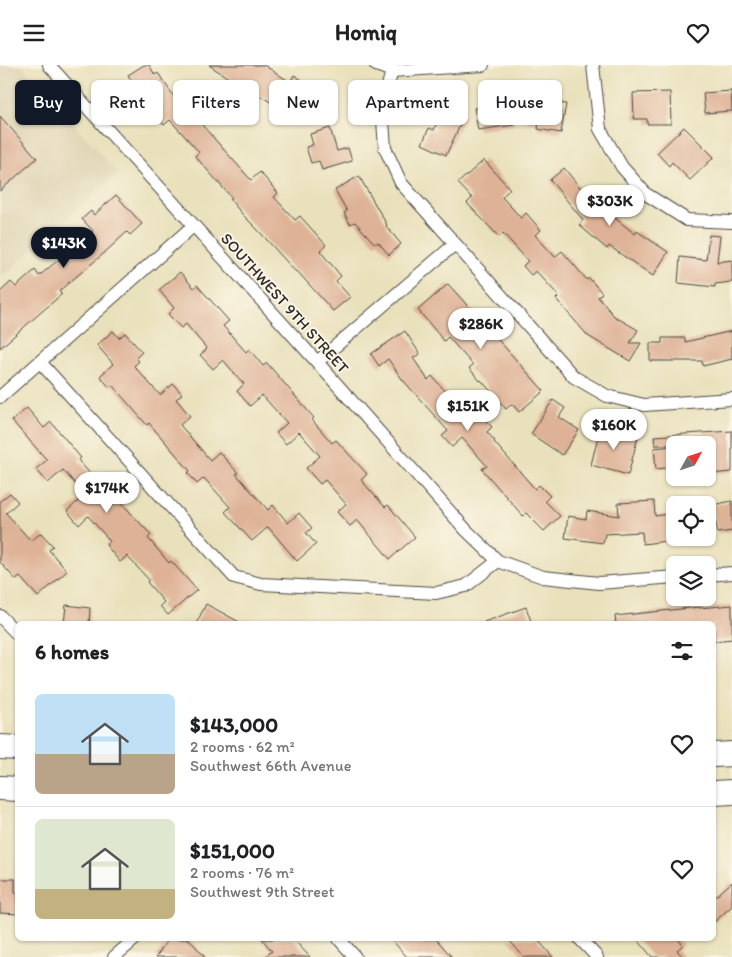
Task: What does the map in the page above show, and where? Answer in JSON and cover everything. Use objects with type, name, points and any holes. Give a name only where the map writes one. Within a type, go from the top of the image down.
[{"type":"highway","points":[[0,747],[15,748]]},
{"type":"highway","points":[[716,755],[732,754]]},
{"type":"highway","points":[[0,788],[15,789]]},
{"type":"highway","points":[[716,793],[732,792]]},
{"type":"street","name":"SOUTHWEST 9TH STREET","points":[[49,65],[466,530],[498,561]]},
{"type":"street","points":[[376,65],[392,71],[482,65]]},
{"type":"street","points":[[593,65],[600,129],[622,167],[646,194],[687,219],[732,222]]},
{"type":"street","points":[[392,71],[382,107],[385,148],[401,183],[574,377],[607,396],[644,405],[732,399]]},
{"type":"street","points":[[0,397],[193,226]]},
{"type":"street","points":[[317,363],[455,244]]},
{"type":"street","points":[[40,362],[234,577],[261,584],[436,593],[466,586],[498,561],[543,577],[599,583],[666,578]]},
{"type":"street","points":[[716,574],[732,573]]},
{"type":"street","points":[[0,616],[15,632]]},
{"type":"street","points":[[114,957],[133,941]]},
{"type":"street","points":[[341,941],[355,957]]},
{"type":"street","points":[[582,941],[597,957]]},
{"type":"shaded area","points":[[0,65],[21,65],[34,80],[15,80],[15,125],[75,125],[118,173],[0,278]]},
{"type":"building","points":[[144,65],[149,65],[155,75],[158,73],[163,80],[131,80],[128,75]]},
{"type":"building","points":[[209,65],[264,65],[287,80],[269,80],[269,101],[259,95],[259,80],[231,80]]},
{"type":"building","points":[[294,75],[302,80],[291,80]]},
{"type":"building","points":[[163,80],[173,95],[173,123],[170,120],[164,125]]},
{"type":"building","points":[[731,91],[732,111],[705,113],[703,93]]},
{"type":"building","points":[[670,92],[671,124],[647,124],[647,119],[634,119],[633,93]]},
{"type":"building","points":[[562,103],[566,104],[561,133],[538,129],[539,125],[562,125]]},
{"type":"building","points":[[478,107],[478,125],[514,125],[478,130],[474,108]]},
{"type":"building","points":[[0,116],[37,158],[0,191]]},
{"type":"building","points":[[175,125],[202,125],[251,180],[260,172],[278,193],[274,197],[295,220],[300,216],[326,245],[320,251],[341,276],[336,281],[350,297],[333,311],[242,214],[230,199],[232,198],[195,156],[199,152]]},
{"type":"building","points":[[436,125],[460,125],[446,155],[422,144],[429,128],[434,130]]},
{"type":"building","points":[[684,127],[714,157],[690,180],[672,162],[669,166],[657,153]]},
{"type":"building","points":[[330,128],[337,151],[348,148],[352,161],[322,170],[319,161],[311,163],[306,147],[313,145],[310,134]]},
{"type":"building","points":[[484,160],[510,189],[502,197],[521,218],[526,213],[541,230],[535,235],[555,257],[562,251],[587,280],[589,278],[602,293],[598,297],[614,316],[638,330],[630,343],[641,343],[630,361],[588,336],[556,299],[559,296],[536,271],[531,275],[523,266],[528,261],[503,233],[499,237],[467,203],[472,198],[458,183]]},
{"type":"building","points":[[564,168],[587,196],[635,234],[637,231],[668,252],[653,276],[609,246],[607,249],[579,225],[583,220],[550,180]]},
{"type":"building","points":[[359,176],[386,226],[401,244],[389,255],[378,242],[375,244],[355,222],[350,224],[344,213],[347,211],[335,190]]},
{"type":"building","points":[[116,195],[142,224],[130,235],[127,232],[59,291],[62,294],[0,348],[0,292],[11,282],[16,287],[35,270],[39,276],[93,231],[82,219],[91,211],[94,215]]},
{"type":"building","points":[[709,235],[720,236],[717,262],[732,260],[732,282],[715,284],[715,287],[678,283],[680,257],[706,260]]},
{"type":"building","points":[[180,272],[194,288],[197,285],[229,321],[223,326],[246,352],[249,349],[263,366],[267,363],[314,418],[312,420],[332,443],[336,440],[367,474],[361,480],[385,507],[388,505],[415,537],[390,559],[357,520],[350,526],[337,512],[346,504],[325,480],[320,484],[306,468],[320,456],[299,432],[286,444],[276,433],[287,423],[262,395],[250,406],[237,391],[244,384],[223,360],[213,369],[200,355],[207,349],[186,324],[181,328],[168,314],[174,308],[159,290]]},
{"type":"building","points":[[448,284],[544,391],[519,412],[512,404],[506,409],[469,368],[473,365],[448,337],[444,341],[418,310]]},
{"type":"building","points":[[113,331],[119,338],[125,333],[142,352],[136,358],[139,361],[134,366],[160,395],[173,384],[182,394],[176,399],[190,416],[180,425],[210,460],[219,452],[268,510],[273,505],[288,523],[299,513],[312,528],[306,533],[316,544],[297,561],[268,527],[252,541],[225,512],[230,507],[204,478],[197,484],[188,473],[190,471],[149,423],[147,425],[112,385],[109,387],[100,376],[113,364],[97,345]]},
{"type":"building","points":[[405,331],[420,354],[413,358],[428,380],[432,376],[466,415],[474,408],[492,427],[487,432],[494,442],[535,489],[539,485],[550,496],[545,501],[560,516],[544,531],[526,513],[523,516],[482,469],[487,466],[462,438],[452,447],[442,436],[448,431],[402,379],[388,359],[379,366],[371,354]]},
{"type":"building","points":[[732,331],[732,359],[703,366],[702,361],[650,361],[650,343],[662,343],[662,338],[685,338],[685,342]]},
{"type":"building","points":[[553,400],[565,408],[559,417],[579,430],[562,455],[531,434]]},
{"type":"building","points":[[27,408],[44,428],[51,422],[81,458],[78,460],[93,477],[90,479],[113,505],[119,500],[151,535],[148,538],[169,563],[171,561],[197,590],[168,615],[160,606],[164,602],[147,582],[149,580],[127,556],[120,562],[106,545],[110,541],[88,516],[79,525],[67,511],[85,495],[63,470],[48,483],[36,469],[47,460],[12,421]]},
{"type":"building","points":[[600,428],[638,437],[628,475],[591,465]]},
{"type":"building","points":[[732,431],[732,472],[716,473],[716,436],[666,436],[666,445],[655,445],[654,436]]},
{"type":"building","points":[[666,447],[666,468],[656,469],[654,448]]},
{"type":"building","points":[[10,493],[18,502],[6,513],[31,541],[41,533],[53,546],[49,550],[67,571],[38,597],[20,577],[16,580],[0,562],[0,501]]},
{"type":"building","points":[[654,501],[655,516],[666,514],[666,541],[643,544],[642,532],[605,534],[603,543],[565,538],[568,516],[586,519],[587,511],[619,516],[618,503]]},
{"type":"building","points":[[732,501],[732,531],[718,533],[716,504]]},
{"type":"building","points":[[206,604],[237,621],[198,621]]},
{"type":"building","points":[[66,605],[90,608],[89,621],[64,621]]},
{"type":"building","points":[[732,605],[732,639],[716,641],[716,621],[616,621],[615,616]]},
{"type":"building","points":[[526,607],[531,621],[487,621]]},
{"type":"building","points":[[0,879],[15,879],[15,914],[0,913]]},
{"type":"building","points":[[732,882],[732,906],[716,920],[716,896]]},
{"type":"building","points":[[167,941],[191,941],[205,957],[156,957]]},
{"type":"building","points":[[264,941],[295,941],[310,957],[265,957],[272,951]]},
{"type":"building","points":[[393,941],[438,941],[452,957],[407,957]]},
{"type":"building","points":[[510,941],[539,941],[553,957],[524,957]]},
{"type":"building","points":[[639,941],[680,941],[683,945],[677,950],[683,957],[652,957]]}]
